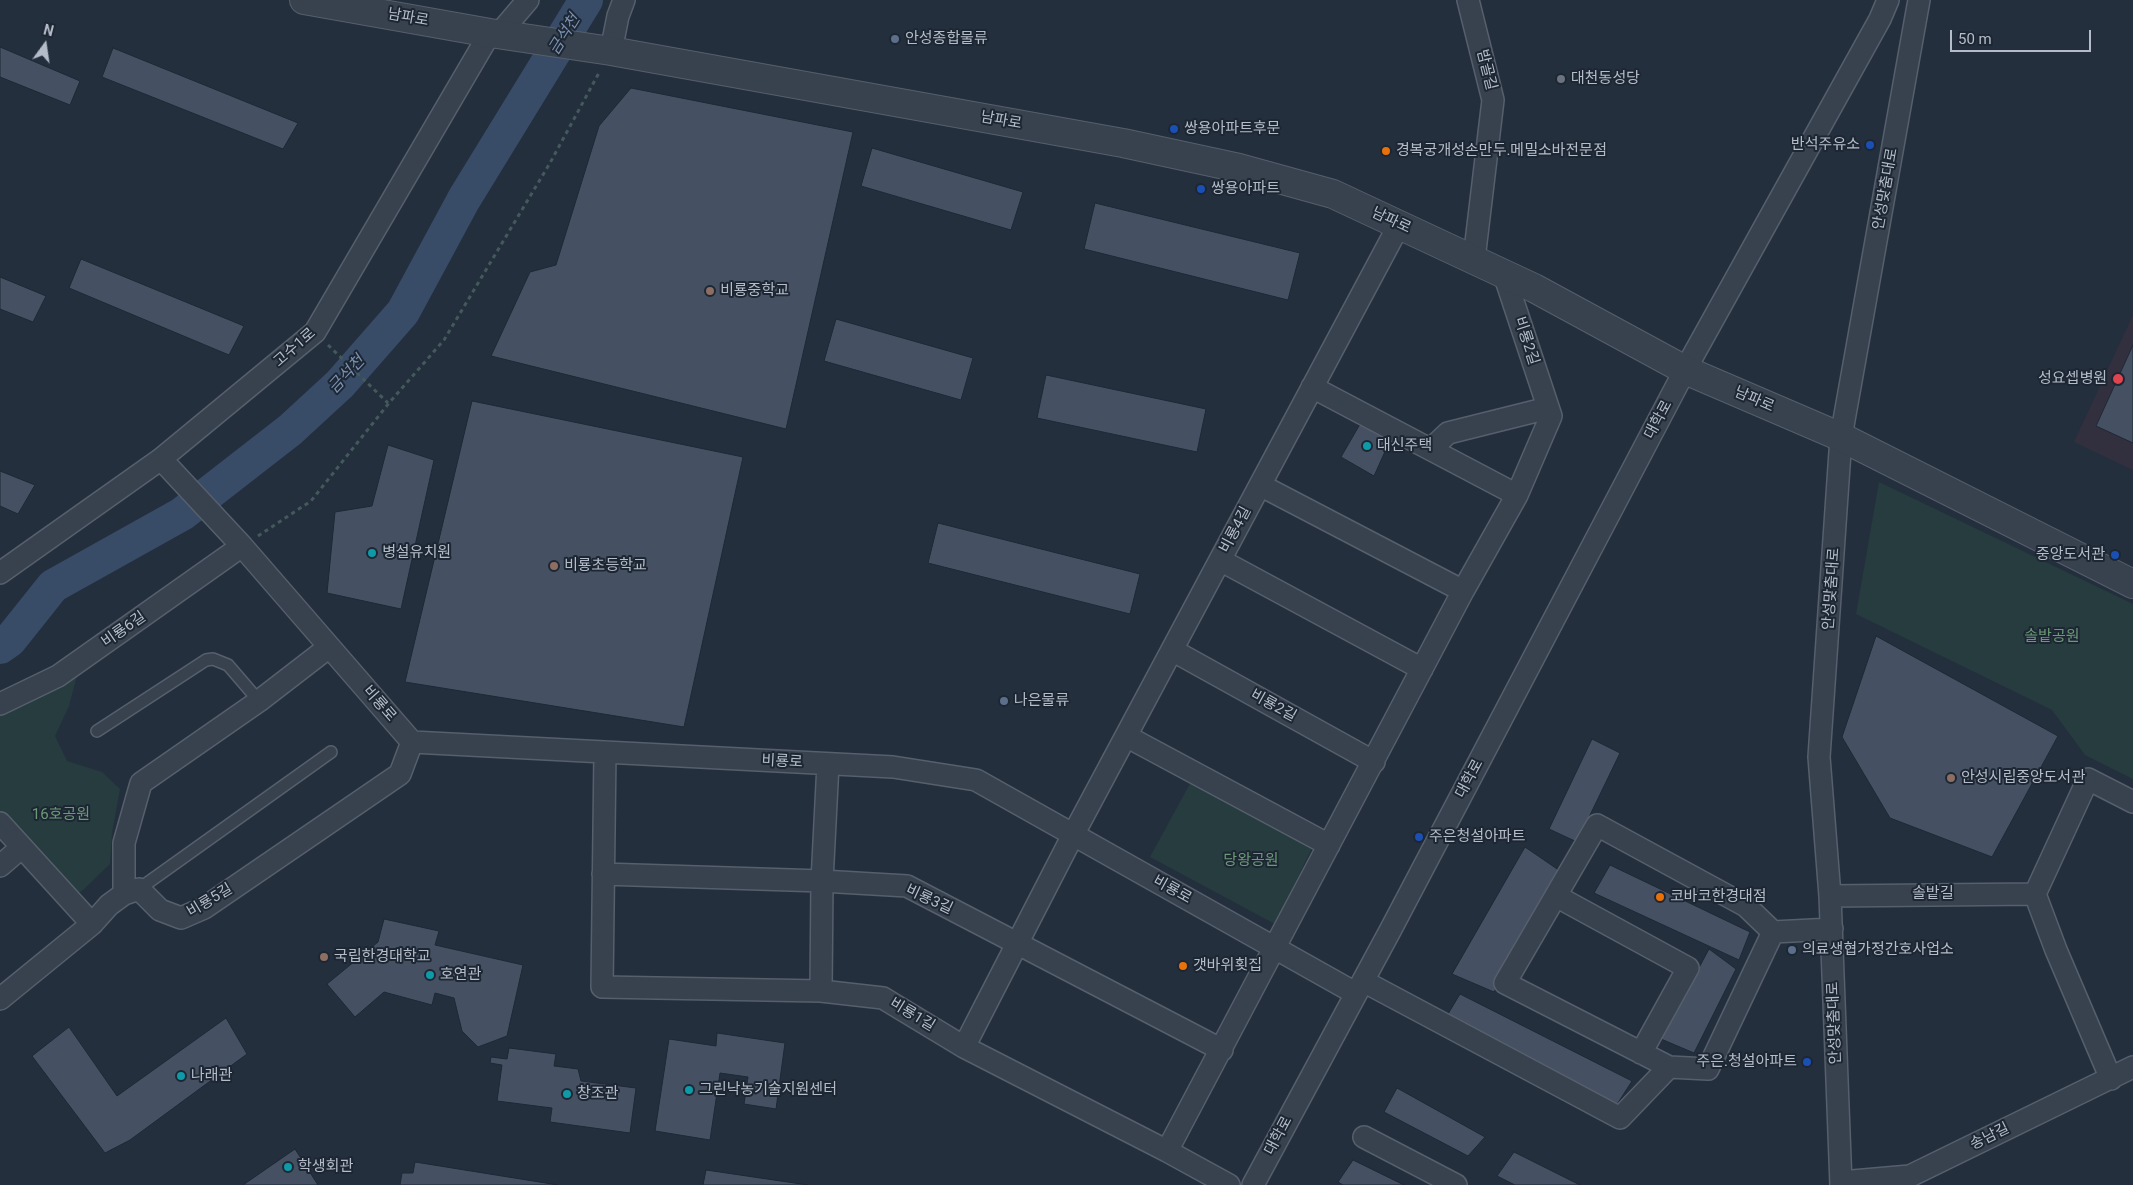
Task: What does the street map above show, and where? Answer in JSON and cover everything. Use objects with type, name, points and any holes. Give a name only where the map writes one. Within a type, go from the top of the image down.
[{"type":"street","name":"남파로","points":[[304,0],[599,49],[1123,142],[1220,163],[1333,194],[1534,288],[1685,370],[1841,437],[2133,584]]},
{"type":"street","name":"고수1로","points":[[0,573],[160,459],[315,332],[500,34],[528,0]]},
{"type":"street","points":[[599,49],[618,16],[624,0]]},
{"type":"street","name":"밤골길","points":[[1468,0],[1493,100],[1474,260]]},
{"type":"street","name":"대학로","points":[[1253,1185],[1685,370],[1880,19],[1888,0]]},
{"type":"street","name":"안성맞춤대로","points":[[1841,1184],[1832,929],[1819,757],[1841,437],[1919,0]]},
{"type":"street","name":"비룡4길","points":[[964,1047],[1073,835],[1399,225]]},
{"type":"street","name":"비룡2길","points":[[1274,946],[1516,495],[1551,416],[1504,274]]},
{"type":"street","points":[[1312,387],[1516,495]]},
{"type":"street","points":[[1431,449],[1448,432],[1548,408]]},
{"type":"street","name":"비룡로","points":[[160,459],[242,546],[412,742],[893,768],[976,780],[1274,946],[1620,1118],[1669,1067]]},
{"type":"street","points":[[1260,485],[1463,591]]},
{"type":"street","name":"비룡6길","points":[[0,704],[58,676],[242,546]]},
{"type":"street","points":[[1220,560],[1422,669]]},
{"type":"street","points":[[0,999],[92,924],[109,905],[132,892],[124,843],[141,783],[260,701],[329,647]]},
{"type":"street","name":"비룡2길","points":[[1172,650],[1374,762]]},
{"type":"street","points":[[1126,736],[1329,845]]},
{"type":"street","name":"비룡5길","points":[[132,892],[160,910],[181,918],[204,908],[400,774],[412,742]]},
{"type":"street","name":"비룡1길","points":[[605,752],[602,988],[822,991],[883,998],[964,1047],[1167,1151],[1229,1185]]},
{"type":"street","points":[[822,991],[822,881],[828,764]]},
{"type":"street","points":[[2111,1079],[2056,950],[2035,894],[2088,779],[2133,802]]},
{"type":"street","points":[[0,823],[92,924]]},
{"type":"street","points":[[1773,932],[1708,1069],[1669,1067],[1505,984],[1597,825],[1746,906],[1773,932],[1832,929]]},
{"type":"street","points":[[0,866],[22,847]]},
{"type":"street","name":"비룡3길","points":[[603,874],[822,881],[907,886],[1222,1050]]},
{"type":"street","name":"솔밭길","points":[[1830,896],[2035,894]]},
{"type":"street","points":[[1556,896],[1688,968],[1641,1053]]},
{"type":"street","points":[[1167,1151],[1222,1050],[1274,946]]},
{"type":"street","name":"송남길","points":[[1841,1184],[1910,1176],[2133,1067]]},
{"type":"street","points":[[1364,1136],[1456,1185]]},
{"type":"lane","points":[[97,730],[206,660],[213,659],[228,665],[260,701]]},
{"type":"lane","points":[[132,892],[331,752]]},
{"type":"path","points":[[242,546],[312,501],[388,404],[444,340],[550,163],[599,49]]},
{"type":"path","points":[[315,332],[388,404]]},
{"type":"shaded area","name":"성요셉병원","points":[[2133,315],[2133,470],[2074,442]]},
{"type":"green space","name":"솔밭공원","points":[[1879,482],[2133,604],[2133,779],[2085,755],[2052,710],[1856,614]]},
{"type":"green space","name":"16호공원","points":[[78,672],[69,706],[55,736],[67,761],[102,772],[120,789],[112,833],[110,864],[82,891],[71,896],[0,832],[0,699]]},
{"type":"green space","name":"당왕공원","points":[[1192,780],[1314,844],[1275,924],[1150,857]]},
{"type":"building","points":[[0,47],[80,81],[70,105],[0,77]]},
{"type":"building","points":[[113,48],[298,123],[283,149],[102,77]]},
{"type":"building","name":"비룡중학교","points":[[631,88],[853,132],[786,429],[491,356],[530,272],[556,265],[599,126]]},
{"type":"building","points":[[872,148],[1023,192],[1011,230],[861,186]]},
{"type":"building","points":[[1095,203],[1300,253],[1288,300],[1084,249]]},
{"type":"building","points":[[81,259],[244,326],[229,355],[69,288]]},
{"type":"building","points":[[0,277],[46,296],[33,322],[0,309]]},
{"type":"building","points":[[836,319],[973,358],[961,400],[824,361]]},
{"type":"building","points":[[2133,345],[2133,443],[2096,426]]},
{"type":"building","points":[[1046,375],[1206,409],[1197,452],[1037,418]]},
{"type":"building","name":"비룡초등학교","points":[[472,401],[743,457],[684,727],[405,682]]},
{"type":"building","name":"대신주택","points":[[1363,419],[1392,436],[1374,476],[1341,457]]},
{"type":"building","name":"병설유치원","points":[[388,445],[434,460],[401,609],[327,593],[335,512],[372,506]]},
{"type":"building","points":[[0,471],[35,485],[18,514],[0,506]]},
{"type":"building","points":[[938,523],[1140,574],[1130,614],[928,563]]},
{"type":"building","name":"안성시립중앙도서관","points":[[1876,636],[2058,736],[1992,857],[1890,818],[1842,737]]},
{"type":"building","points":[[1592,739],[1620,753],[1577,842],[1549,829]]},
{"type":"building","points":[[1525,847],[1560,871],[1494,992],[1452,974]]},
{"type":"building","points":[[1610,865],[1750,932],[1739,960],[1594,893]]},
{"type":"building","name":"호연관","points":[[384,919],[439,931],[435,945],[523,965],[507,1036],[478,1047],[462,1031],[454,998],[435,993],[432,1005],[384,992],[355,1017],[327,984],[378,942]]},
{"type":"building","points":[[1709,949],[1736,969],[1694,1053],[1661,1039]]},
{"type":"building","points":[[1460,994],[1632,1081],[1616,1106],[1445,1019]]},
{"type":"building","name":"나래관","points":[[226,1018],[247,1054],[130,1140],[105,1153],[32,1056],[69,1027],[117,1096]]},
{"type":"building","name":"그린낙농기술지원센터","points":[[717,1033],[785,1043],[776,1109],[744,1104],[748,1077],[720,1073],[710,1140],[655,1131],[669,1039],[716,1046]]},
{"type":"building","name":"창조관","points":[[509,1048],[556,1054],[554,1066],[578,1069],[581,1081],[636,1088],[630,1133],[550,1122],[552,1108],[497,1101],[502,1065],[490,1063],[491,1057],[507,1059]]},
{"type":"building","points":[[1397,1088],[1485,1137],[1468,1156],[1384,1112]]},
{"type":"building","name":"학생회관","points":[[295,1149],[318,1185],[243,1185]]},
{"type":"building","points":[[1514,1152],[1580,1185],[1515,1185],[1497,1176]]},
{"type":"building","points":[[1353,1160],[1404,1185],[1343,1185],[1338,1182]]},
{"type":"building","points":[[415,1162],[558,1185],[400,1185],[402,1173],[413,1173]]},
{"type":"building","points":[[706,1170],[808,1185],[703,1185]]},
{"type":"waterway","name":"금석천","points":[[0,647],[10,640],[53,586],[182,514],[290,430],[340,384],[403,312],[464,199],[586,0]]},
{"type":"place","name":"안성종합물류","points":[[895,39]]},
{"type":"place","name":"대천동성당","points":[[1561,79]]},
{"type":"place","name":"쌍용아파트후문","points":[[1174,129]]},
{"type":"place","name":"반석주유소","points":[[1870,145]]},
{"type":"place","name":"경복궁개성손만두.메밀소바전문점","points":[[1386,151]]},
{"type":"place","name":"쌍용아파트","points":[[1201,189]]},
{"type":"place","name":"비룡중학교","points":[[710,291]]},
{"type":"place","name":"성요셉병원","points":[[2118,379]]},
{"type":"place","name":"대신주택","points":[[1367,446]]},
{"type":"place","name":"병설유치원","points":[[372,553]]},
{"type":"place","name":"중앙도서관","points":[[2115,555]]},
{"type":"place","name":"비룡초등학교","points":[[554,566]]},
{"type":"place","name":"나은물류","points":[[1004,701]]},
{"type":"place","name":"안성시립중앙도서관","points":[[1951,778]]},
{"type":"place","name":"주은청설아파트","points":[[1419,837]]},
{"type":"place","name":"코바코한경대점","points":[[1660,897]]},
{"type":"place","name":"의료생협가정간호사업소","points":[[1792,950]]},
{"type":"place","name":"국립한경대학교","points":[[324,957]]},
{"type":"place","name":"갯바위횟집","points":[[1183,966]]},
{"type":"place","name":"호연관","points":[[430,975]]},
{"type":"place","name":"주은.청설아파트","points":[[1807,1062]]},
{"type":"place","name":"나래관","points":[[181,1076]]},
{"type":"place","name":"그린낙농기술지원센터","points":[[689,1090]]},
{"type":"place","name":"창조관","points":[[567,1094]]},
{"type":"place","name":"학생회관","points":[[288,1167]]}]
